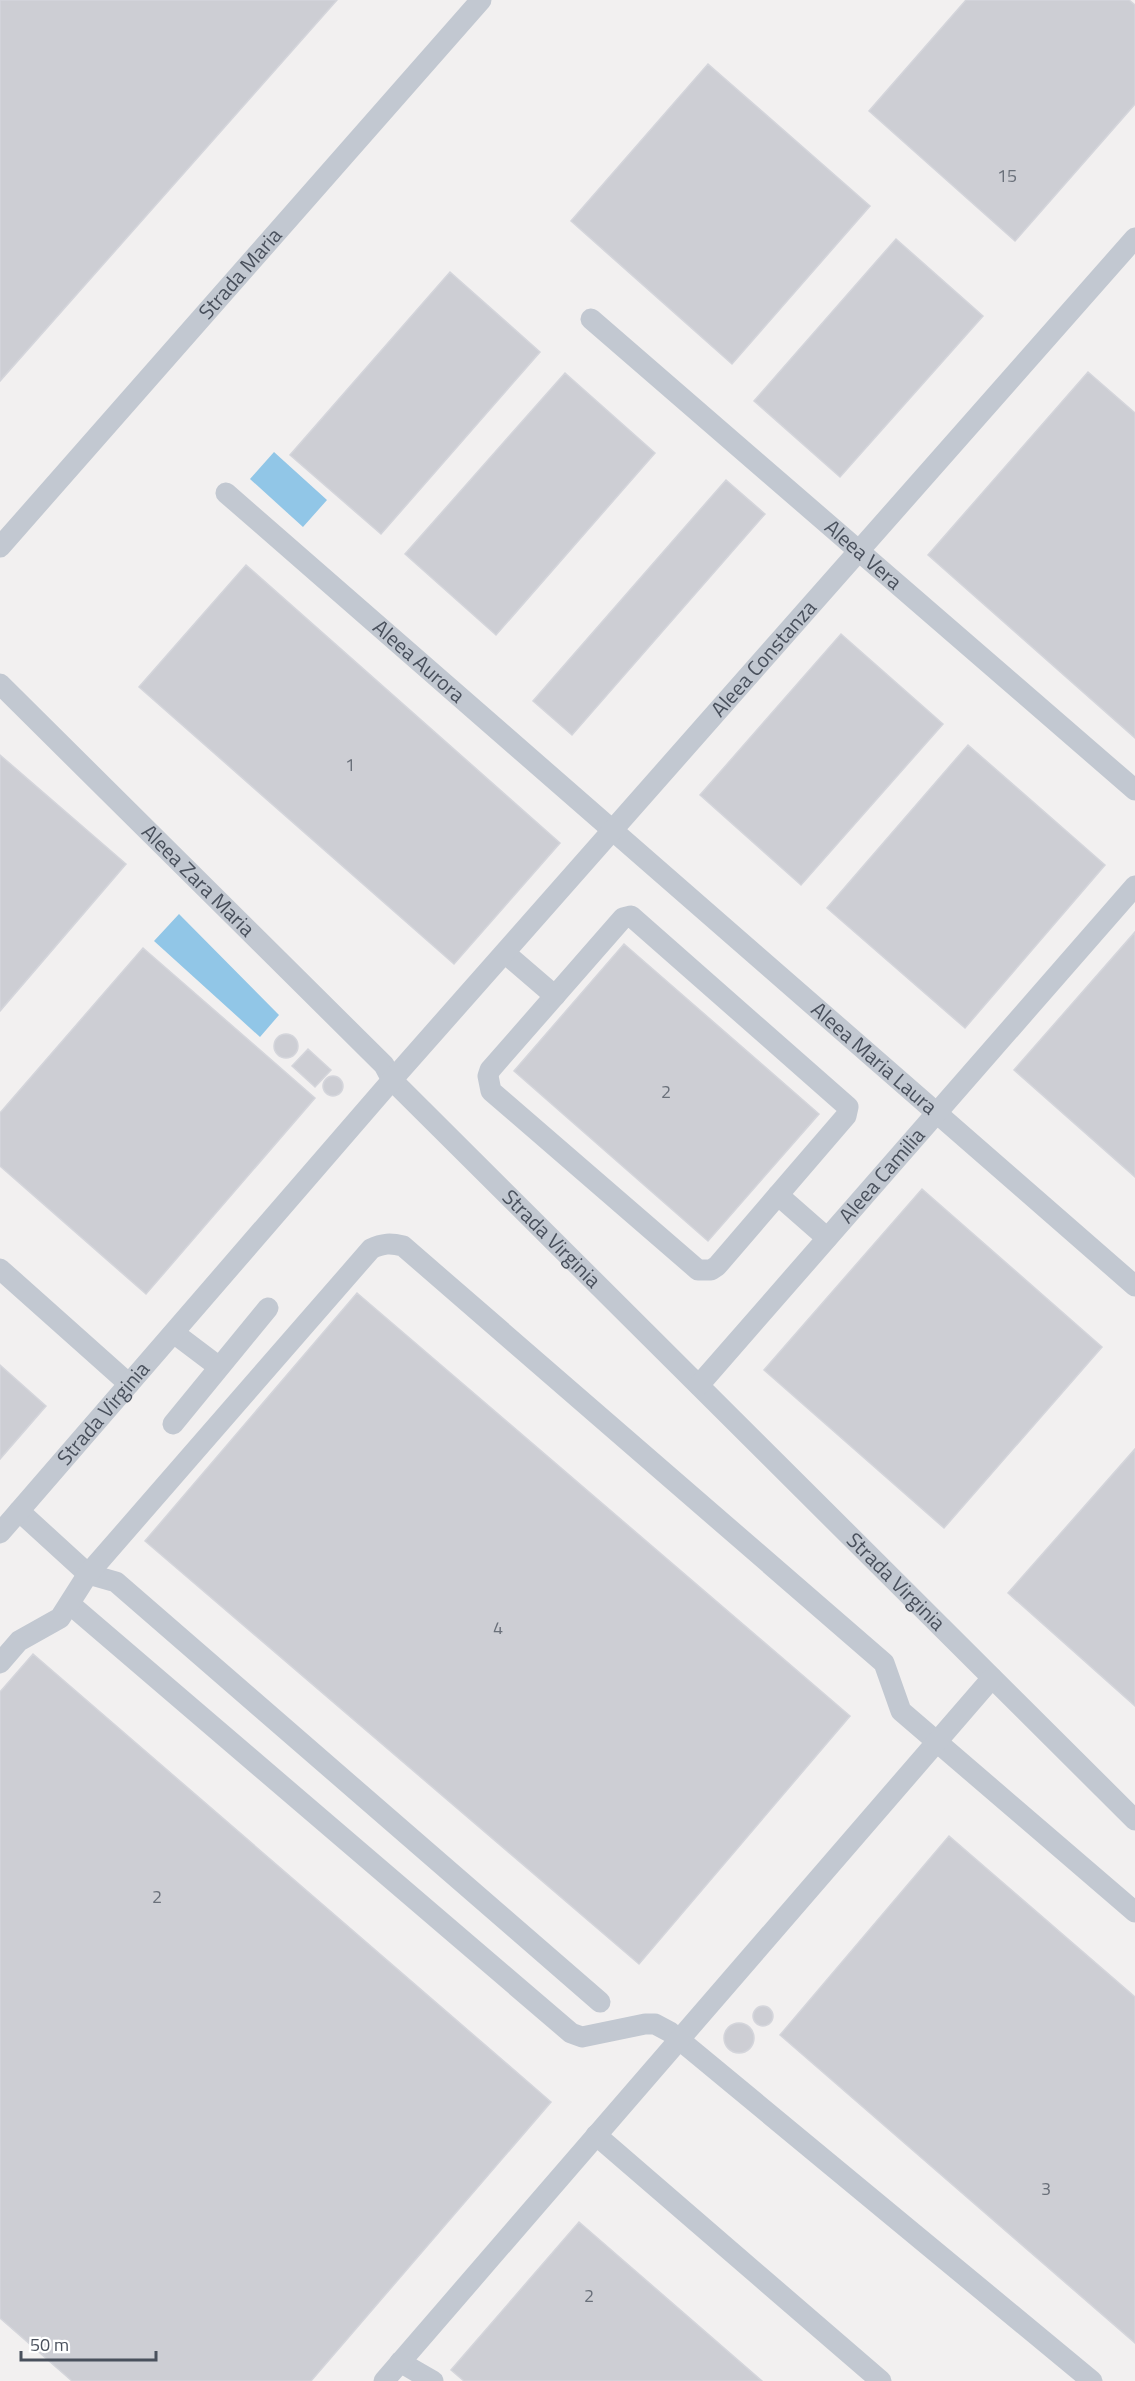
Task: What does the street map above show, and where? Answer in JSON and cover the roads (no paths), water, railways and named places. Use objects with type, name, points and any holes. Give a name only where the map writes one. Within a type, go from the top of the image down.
[{"type":"street","name":"Strada Maria","points":[[0,547],[481,0]]},
{"type":"street","name":"Aleea Constanza","points":[[392,1080],[1135,238]]},
{"type":"street","name":"Aleea Vera","points":[[591,319],[1135,790]]},
{"type":"street","name":"Aleea Aurora","points":[[226,493],[613,830]]},
{"type":"street","name":"Aleea Zara Maria","points":[[0,684],[384,1065],[392,1080]]},
{"type":"street","name":"Aleea Maria Laura","points":[[613,830],[1135,1286]]},
{"type":"street","name":"Aleea Camilia","points":[[699,1385],[1135,886]]},
{"type":"street","points":[[631,916],[846,1103],[846,1116],[778,1195],[717,1266],[711,1270],[698,1270],[491,1091],[490,1070],[623,918],[631,916]]},
{"type":"street","points":[[505,953],[555,996]]},
{"type":"street","name":"Strada Virginia","points":[[0,1533],[392,1080],[1135,1820]]},
{"type":"street","points":[[778,1195],[828,1238]]},
{"type":"street","points":[[0,1663],[19,1641],[51,1625],[71,1605],[78,1586],[88,1574],[371,1250],[382,1244],[394,1244],[403,1246],[884,1663],[901,1711],[1135,1912]]},
{"type":"street","points":[[0,1269],[129,1384]]},
{"type":"street","points":[[173,1424],[268,1308]]},
{"type":"street","points":[[174,1333],[219,1367]]},
{"type":"street","points":[[19,1511],[88,1574],[116,1582],[600,2002]]},
{"type":"street","points":[[71,1605],[571,2033],[582,2037],[655,2024],[679,2040],[1092,2381]]},
{"type":"street","points":[[384,2381],[992,1678]]},
{"type":"street","points":[[596,2135],[881,2381]]},
{"type":"street","points":[[400,2362],[433,2381]]},
{"type":"water","points":[[274,452],[327,500],[303,527],[250,479]]},
{"type":"water","points":[[179,914],[279,1015],[260,1037],[154,941]]}]
